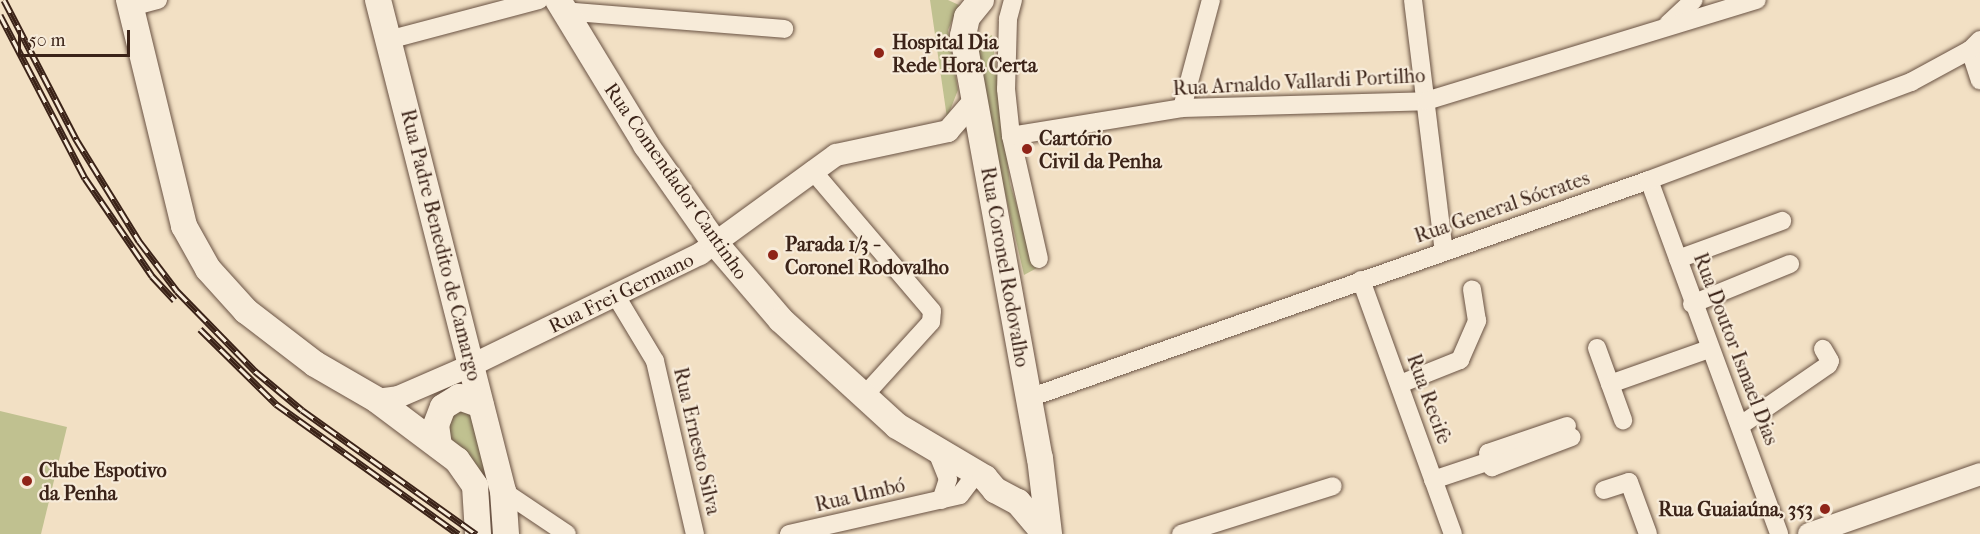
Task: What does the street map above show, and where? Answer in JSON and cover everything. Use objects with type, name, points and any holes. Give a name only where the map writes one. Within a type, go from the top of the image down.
[{"type":"main road","name":"Rua Padre Benedito de Camargo","points":[[378,0],[503,490],[506,534]]},
{"type":"main road","name":"Rua Coronel Rodovalho","points":[[977,1],[968,17],[963,36],[1029,398],[1046,502],[1047,534]]},
{"type":"main road","points":[[130,4],[184,226],[208,269],[246,311],[315,364],[376,400],[457,460],[475,486],[478,534]]},
{"type":"main road","name":"Rua Comendador Cantinho","points":[[560,6],[646,145],[715,243],[781,320],[863,397],[937,452],[980,476],[995,490],[1018,502],[1047,534]]},
{"type":"main road","points":[[439,446],[436,425],[443,407],[459,397],[481,405]]},
{"type":"main road","name":"Rua Comendador Cantinho","points":[[980,476],[1014,480],[1046,502]]},
{"type":"street","points":[[130,4],[158,0]]},
{"type":"street","points":[[388,40],[539,0]]},
{"type":"street","points":[[1013,0],[1008,19],[1006,88],[1011,136],[1039,259]]},
{"type":"street","points":[[1182,108],[1211,0]]},
{"type":"street","points":[[1413,0],[1444,251]]},
{"type":"street","points":[[1667,26],[1694,0]]},
{"type":"street","name":"Rua Arnaldo Vallardi Portilho","points":[[1011,136],[1182,108],[1426,101],[1667,26],[1733,10],[1757,0]]},
{"type":"street","points":[[977,1],[1008,19]]},
{"type":"street","points":[[560,6],[784,29]]},
{"type":"street","points":[[1975,45],[1980,80]]},
{"type":"street","name":"Rua General Sócrates","points":[[1029,398],[1649,180],[1911,82],[1975,45]]},
{"type":"street","name":"Rua Frei Germano","points":[[376,400],[398,397],[472,365],[616,296],[715,243],[813,170],[850,151],[948,131],[974,101]]},
{"type":"street","points":[[813,170],[932,311],[931,322],[863,397]]},
{"type":"street","name":"Rua Doutor Ismael Dias","points":[[1649,180],[1692,304],[1741,425],[1779,534]]},
{"type":"street","points":[[1678,259],[1782,221]]},
{"type":"street","points":[[1692,304],[1790,264]]},
{"type":"street","name":"Rua Recife","points":[[1361,280],[1453,534]]},
{"type":"street","points":[[1400,384],[1460,360],[1477,321],[1472,289]]},
{"type":"street","name":"Rua Ernesto Silva","points":[[616,296],[655,361],[695,534]]},
{"type":"street","points":[[1597,348],[1623,420]]},
{"type":"street","points":[[1610,384],[1709,349]]},
{"type":"street","points":[[1741,425],[1828,365],[1830,362],[1823,349]]},
{"type":"street","points":[[1433,480],[1490,461],[1488,453],[1569,431]]},
{"type":"street","points":[[937,452],[948,479],[941,500]]},
{"type":"street","points":[[1809,534],[1980,474]]},
{"type":"street","name":"Rua Umbó","points":[[789,534],[960,495],[980,476]]},
{"type":"street","points":[[1604,490],[1629,482],[1648,534]]},
{"type":"street","points":[[1180,534],[1333,486]]},
{"type":"street","points":[[503,490],[567,534]]},
{"type":"green space","points":[[930,0],[948,0],[959,5],[948,30],[958,90],[947,118]]},
{"type":"green space","points":[[992,35],[1010,184],[1037,268],[1024,275],[992,136],[977,43]]},
{"type":"green space","points":[[464,408],[473,411],[491,495],[446,431],[448,419]]},
{"type":"green space","name":"Clube Espotivo da Penha","points":[[0,411],[67,427],[41,534],[0,534]]},
{"type":"railway","points":[[4,0],[76,139],[139,241],[177,291],[255,371],[302,410],[476,534]]},
{"type":"railway","points":[[0,15],[85,178],[152,276],[174,300]]},
{"type":"railway","points":[[200,329],[276,404],[458,534]]},
{"type":"place","name":"Hospital Dia Rede Hora Certa","points":[[879,53]]},
{"type":"place","name":"Cartório Civil da Penha","points":[[1027,149]]},
{"type":"place","name":"Parada 1/3 - Coronel Rodovalho","points":[[773,255]]},
{"type":"place","name":"Clube Espotivo da Penha","points":[[27,481]]},
{"type":"place","name":"Rua Guaiaúna, 353","points":[[1825,509]]}]
